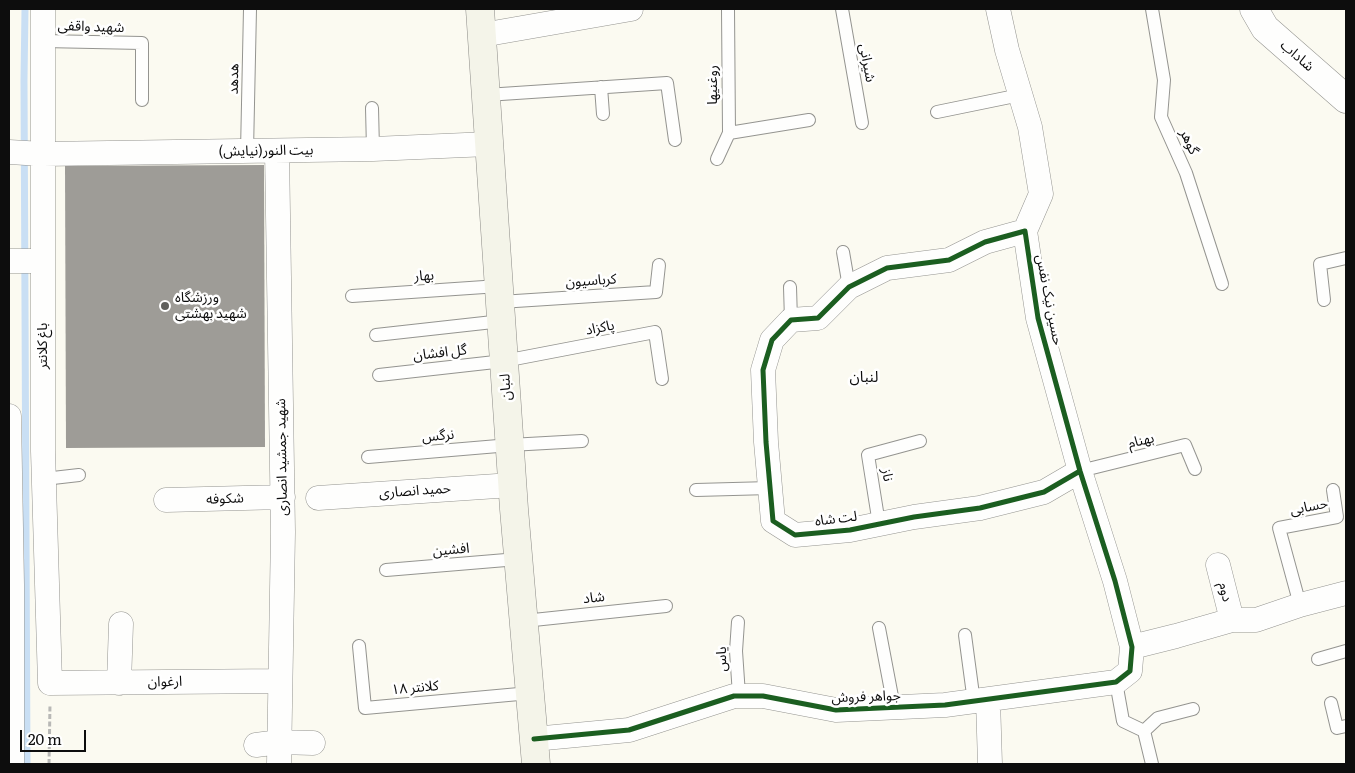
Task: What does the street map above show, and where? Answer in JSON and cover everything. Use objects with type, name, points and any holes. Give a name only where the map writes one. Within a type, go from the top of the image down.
[{"type":"main road","name":"لنبان","points":[[481,22],[512,485],[535,752]]},
{"type":"street","name":"باغ کلانتر","points":[[44,9],[44,479],[50,683]]},
{"type":"street","points":[[481,22],[631,9]]},
{"type":"street","points":[[791,320],[818,318],[849,287],[886,268],[949,260],[985,242],[1025,231],[1041,194],[1030,127],[1007,50],[998,9]]},
{"type":"street","name":"شاداب","points":[[1254,9],[1265,28],[1346,100]]},
{"type":"street","name":"بیت النور(نیایش)","points":[[9,152],[43,154],[372,149],[489,144]]},
{"type":"street","name":"شهید جمشید انصاری","points":[[271,750],[280,681],[283,497],[277,150]]},
{"type":"street","name":"حسین نیک نفس","points":[[1025,231],[1038,318],[1080,471],[1115,581],[1132,647]]},
{"type":"street","points":[[9,261],[43,261]]},
{"type":"street","name":"لت شاه","points":[[791,320],[772,340],[763,370],[766,442],[774,521],[795,535],[850,530],[980,508],[1044,492],[1080,471]]},
{"type":"street","points":[[9,416],[12,764]]},
{"type":"street","name":"حمید انصاری","points":[[318,498],[512,485]]},
{"type":"street","name":"شکوفه","points":[[166,500],[283,497]]},
{"type":"street","name":"دوم","points":[[1218,565],[1232,620]]},
{"type":"street","points":[[1116,682],[1130,671],[1132,647],[1232,620],[1256,620],[1300,605],[1346,594]]},
{"type":"street","points":[[119,683],[121,624]]},
{"type":"street","name":"ارغوان","points":[[50,683],[280,681]]},
{"type":"street","name":"جواهر فروش","points":[[535,752],[629,730],[696,707],[739,696],[763,696],[836,710],[981,701],[1116,682]]},
{"type":"street","points":[[981,701],[990,764]]},
{"type":"street","points":[[271,750],[314,743]]},
{"type":"lane","name":"هدهد","points":[[247,150],[250,9]]},
{"type":"lane","name":"روغنیها","points":[[717,159],[729,133],[728,9]]},
{"type":"lane","name":"شیرانی","points":[[842,9],[862,123]]},
{"type":"lane","name":"گوهر","points":[[1152,9],[1164,80],[1161,118],[1186,173],[1222,284]]},
{"type":"lane","name":"شهید واقفی","points":[[43,40],[142,43],[142,100]]},
{"type":"lane","points":[[486,95],[667,82],[675,140]]},
{"type":"lane","points":[[601,87],[603,114]]},
{"type":"lane","points":[[937,112],[1020,95]]},
{"type":"lane","points":[[372,108],[372,149]]},
{"type":"lane","points":[[729,133],[809,120]]},
{"type":"lane","points":[[843,252],[849,287]]},
{"type":"lane","points":[[1324,300],[1320,264],[1346,258]]},
{"type":"lane","name":"کرباسیون","points":[[500,303],[656,292],[659,266]]},
{"type":"lane","points":[[790,287],[791,320]]},
{"type":"lane","name":"بهار","points":[[352,296],[500,303]]},
{"type":"lane","points":[[376,335],[500,303]]},
{"type":"lane","name":"پاکزاد","points":[[504,361],[655,332],[662,379]]},
{"type":"lane","name":"گل افشان","points":[[378,375],[504,361]]},
{"type":"lane","name":"ناز","points":[[879,524],[868,455],[920,441]]},
{"type":"lane","name":"نرگس","points":[[368,457],[510,445],[582,442]]},
{"type":"lane","name":"بهنام","points":[[1080,471],[1185,445],[1195,469]]},
{"type":"lane","points":[[44,479],[79,475]]},
{"type":"lane","points":[[696,490],[770,488]]},
{"type":"lane","name":"حسابی","points":[[1300,605],[1279,528],[1337,517],[1333,490]]},
{"type":"lane","name":"افشین","points":[[386,570],[518,559]]},
{"type":"lane","name":"شاد","points":[[524,621],[666,606]]},
{"type":"lane","name":"یاس","points":[[738,622],[736,651],[739,696]]},
{"type":"lane","points":[[879,628],[894,707]]},
{"type":"lane","points":[[964,635],[981,701]]},
{"type":"lane","name":"کلانتر ۱۸","points":[[359,646],[365,708],[530,693]]},
{"type":"lane","points":[[1318,659],[1346,651]]},
{"type":"lane","points":[[1116,682],[1123,721],[1144,731]]},
{"type":"lane","points":[[1331,703],[1337,728],[1346,726]]},
{"type":"lane","points":[[1144,731],[1158,718],[1193,709]]},
{"type":"lane","points":[[1144,731],[1152,764]]},
{"type":"path","points":[[49,764],[50,683]]},
{"type":"building","name":"ورزشگاه شهید بهشتی","points":[[264,165],[265,447],[66,448],[65,166]]},
{"type":"waterway","points":[[25,9],[27,764]]},
{"type":"cycle path","points":[[534,739],[629,730],[734,696],[763,696],[836,710],[945,705],[1116,682],[1130,671],[1132,647],[1115,581],[1080,471],[1038,318],[1025,231],[985,242],[949,260],[887,268],[849,287],[818,318],[791,320],[772,340],[763,370],[766,442],[773,521],[795,535],[850,530],[914,517],[980,508],[1044,492],[1080,471]]},
{"type":"place","name":"ورزشگاه شهید بهشتی","points":[[165,306]]},
{"type":"district","name":"لنبان","points":[[864,378]]}]
